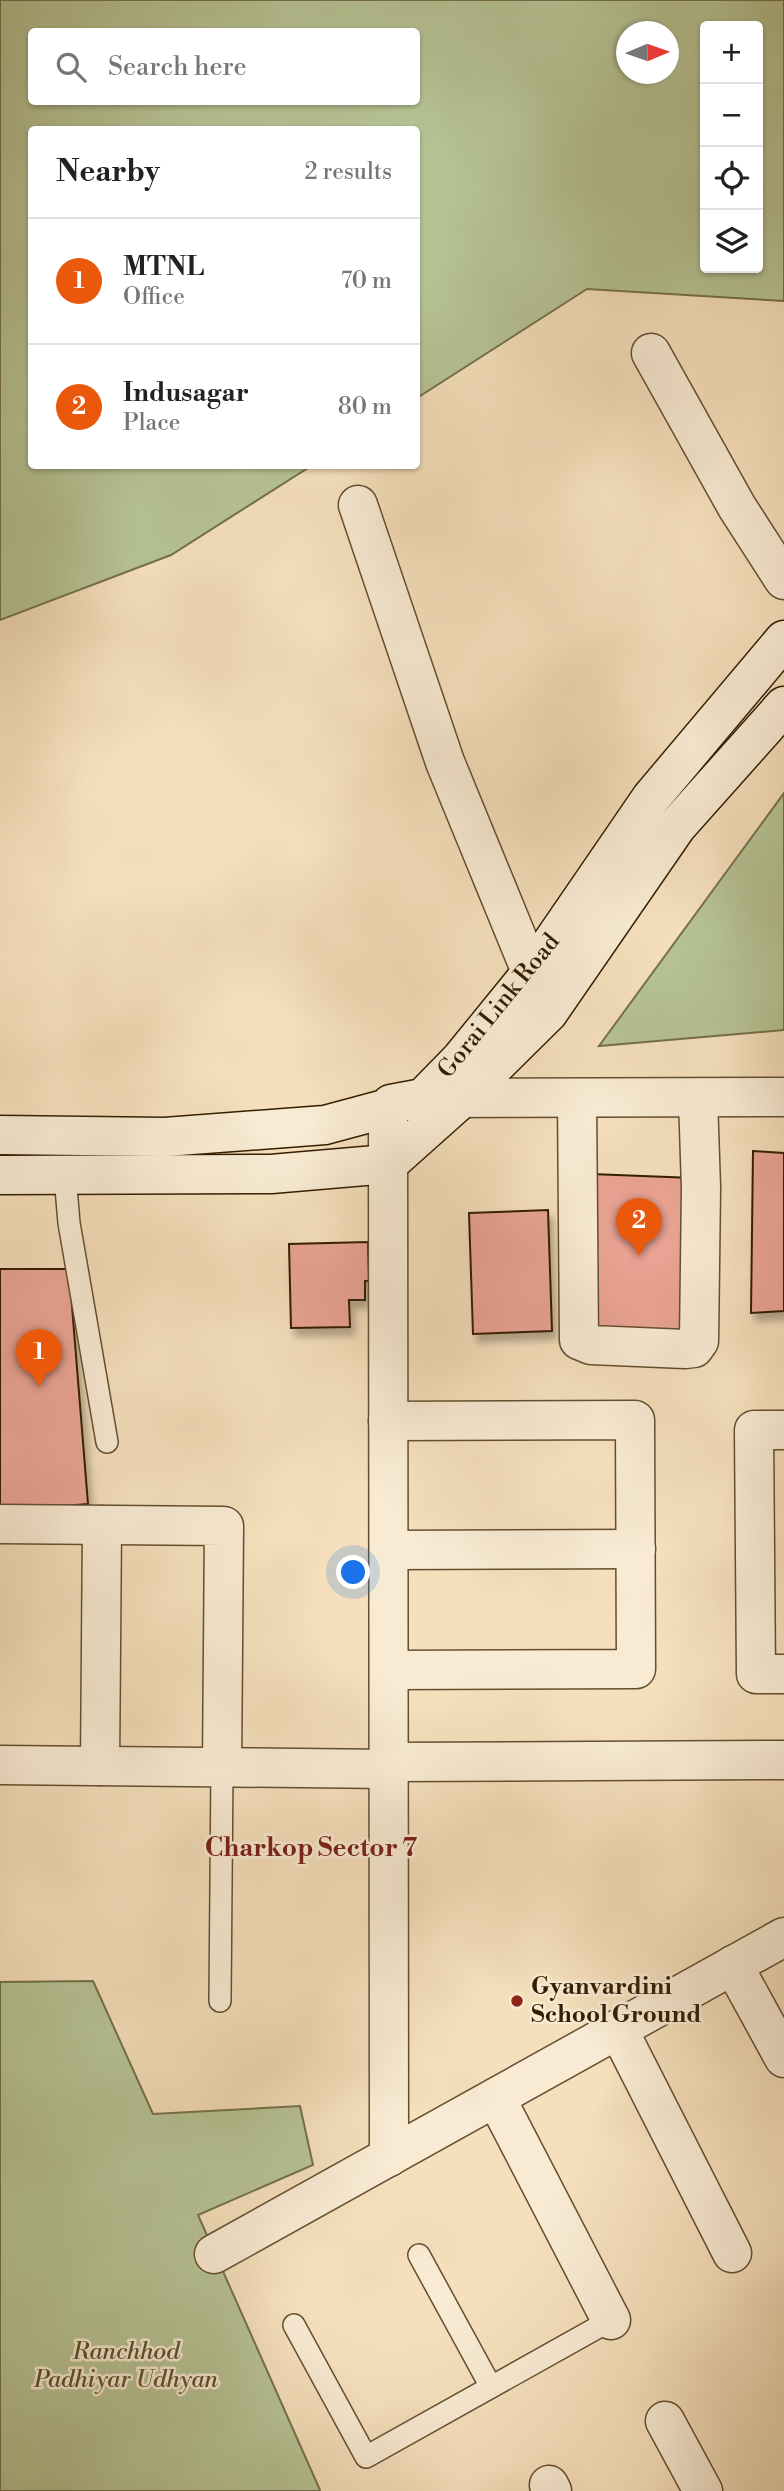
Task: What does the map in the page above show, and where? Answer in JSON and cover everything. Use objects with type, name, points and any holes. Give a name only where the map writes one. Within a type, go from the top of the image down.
[{"type":"street","points":[[651,353],[737,507],[784,580]]},
{"type":"street","points":[[358,505],[445,761],[548,1013]]},
{"type":"street","name":"Gorai Link Road","points":[[405,1103],[461,1059],[531,973],[651,798],[784,640]]},
{"type":"street","name":"Gorai Link Road","points":[[388,1164],[462,1098],[548,1013],[677,826],[784,706]]},
{"type":"street","points":[[0,1135],[166,1138],[325,1125],[405,1103],[462,1098],[784,1097]]},
{"type":"street","points":[[577,1098],[579,1340],[591,1345],[685,1349],[694,1348],[699,1341],[701,1188],[698,1098]]},
{"type":"street","points":[[389,2157],[388,1164],[405,1103]]},
{"type":"street","points":[[0,1175],[271,1174],[388,1164]]},
{"type":"street","points":[[388,1421],[635,1420],[636,1670],[390,1670]]},
{"type":"street","points":[[784,1430],[754,1430],[769,1546],[756,1674],[784,1674]]},
{"type":"street","points":[[0,1524],[225,1526],[222,1768]]},
{"type":"street","points":[[100,1766],[102,1525]]},
{"type":"street","points":[[389,1550],[636,1549]]},
{"type":"street","points":[[0,1765],[222,1768],[784,1760]]},
{"type":"street","points":[[215,2254],[784,1937]]},
{"type":"street","points":[[733,1965],[784,2058]]},
{"type":"street","points":[[618,2029],[732,2253]]},
{"type":"street","points":[[496,2098],[611,2320]]},
{"type":"street","points":[[665,2421],[703,2491]]},
{"type":"lane","points":[[65,1176],[69,1223],[107,1442]]},
{"type":"lane","points":[[220,2001],[222,1768]]},
{"type":"lane","points":[[419,2255],[491,2387]]},
{"type":"lane","points":[[294,2325],[366,2457],[611,2320]]},
{"type":"green space","points":[[0,0],[784,0],[784,301],[587,289],[420,396],[420,126],[28,126],[28,469],[306,469],[171,555],[0,620]]},
{"type":"green space","points":[[784,793],[784,1030],[599,1046]]},
{"type":"green space","name":"Ranchhod Padhiyar Udhyan","points":[[93,1981],[153,2114],[300,2106],[313,2165],[198,2215],[320,2490],[318,2491],[0,2491],[0,1982]]},
{"type":"building","points":[[753,1151],[784,1153],[784,1311],[751,1313]]},
{"type":"building","points":[[591,1174],[693,1178],[686,1338],[584,1334]]},
{"type":"building","points":[[548,1210],[552,1331],[473,1334],[469,1213]]},
{"type":"building","points":[[368,1242],[369,1281],[365,1281],[365,1300],[349,1300],[350,1327],[291,1328],[289,1244]]},
{"type":"building","points":[[0,1269],[69,1269],[88,1504],[0,1511]]},
{"type":"place","name":"Indusagar","points":[[639,1256]]},
{"type":"place","name":"MTNL","points":[[39,1387]]},
{"type":"place","name":"Gyanvardini School Ground","points":[[517,2001]]},
{"type":"district","name":"Charkop Sector 7","points":[[311,1848]]}]
